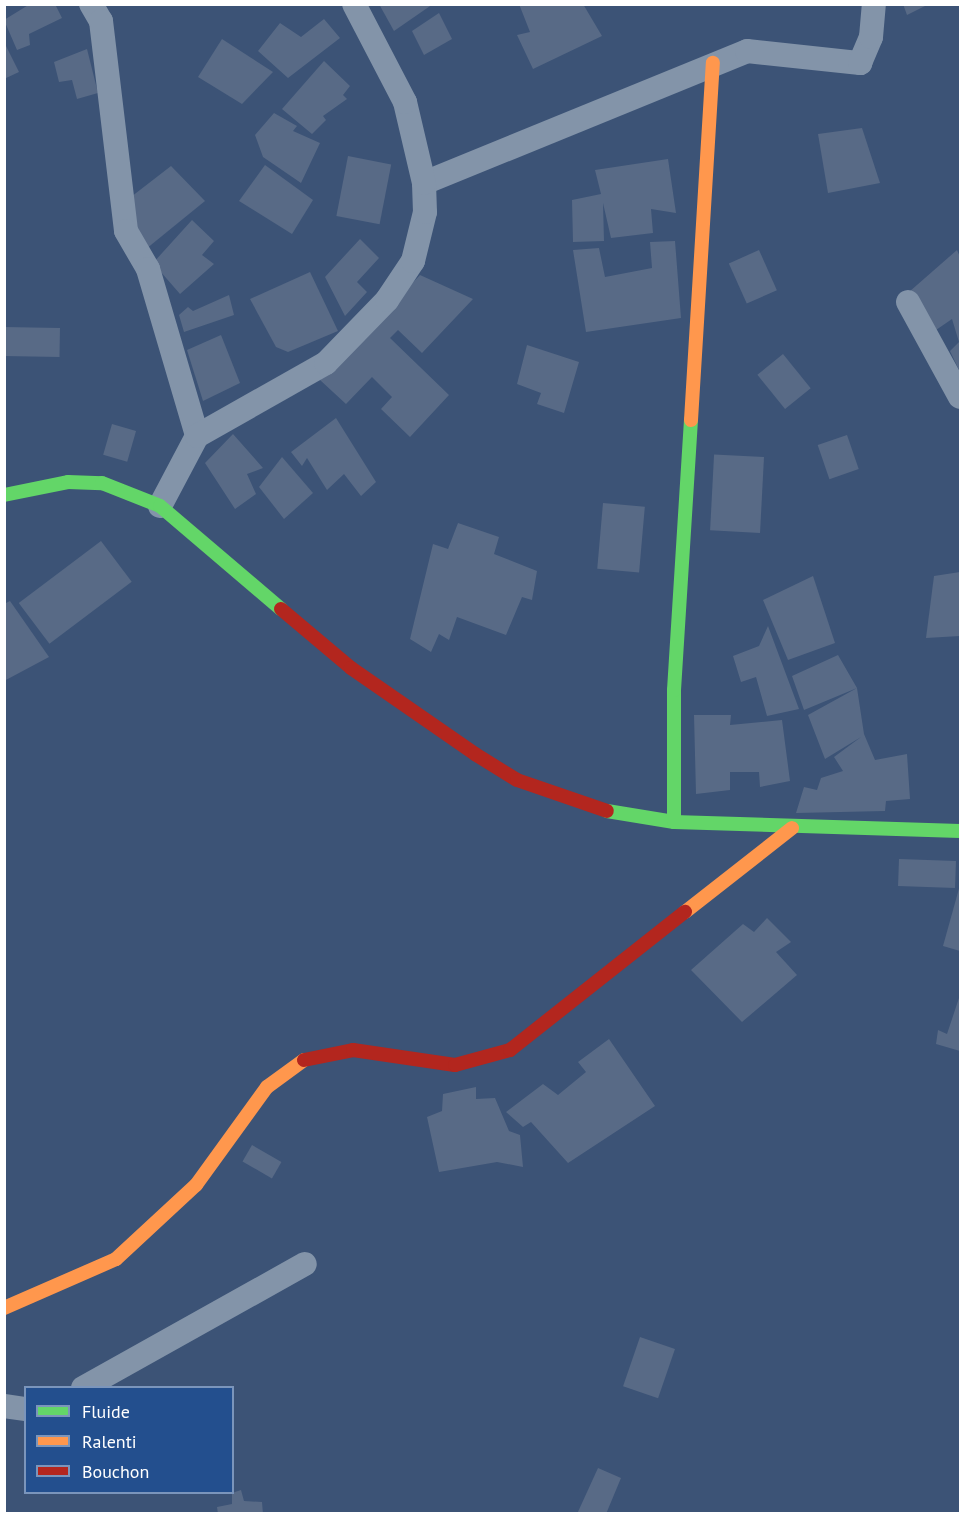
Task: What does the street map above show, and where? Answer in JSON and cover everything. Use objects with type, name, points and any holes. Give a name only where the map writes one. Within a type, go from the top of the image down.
[{"type":"street","points":[[91,4],[101,21],[126,231],[148,269],[197,436]]},
{"type":"street","points":[[160,506],[197,436],[326,363],[387,300],[414,261],[425,212],[424,183],[405,102],[354,4]]},
{"type":"street","points":[[424,183],[747,51],[860,63],[871,37],[874,4]]},
{"type":"street","points":[[674,822],[674,690],[713,63]]},
{"type":"street","points":[[908,302],[960,397]]},
{"type":"street","points":[[4,495],[68,482],[102,483],[160,506],[351,668],[475,754],[517,780],[598,810],[674,822],[792,828],[960,831]]},
{"type":"street","points":[[4,1308],[116,1259],[196,1185],[267,1087],[312,1054],[353,1050],[455,1065],[510,1050],[792,828]]},
{"type":"street","points":[[87,1386],[305,1264]]},
{"type":"street","points":[[4,1406],[24,1409]]},
{"type":"building","points":[[30,4],[55,4],[62,18],[29,34],[30,45],[17,50],[4,20]]},
{"type":"building","points":[[379,4],[433,4],[394,31]]},
{"type":"building","points":[[519,4],[583,4],[602,36],[533,69],[517,35],[530,32]]},
{"type":"building","points":[[903,4],[929,4],[907,15]]},
{"type":"building","points":[[439,13],[452,39],[424,55],[412,31]]},
{"type":"building","points":[[324,19],[340,38],[288,78],[258,51],[280,23],[301,37]]},
{"type":"building","points":[[222,39],[273,72],[242,104],[198,77]]},
{"type":"building","points":[[4,42],[19,72],[4,79]]},
{"type":"building","points":[[87,49],[98,93],[77,99],[72,80],[59,82],[54,62]]},
{"type":"building","points":[[324,61],[350,86],[343,95],[347,99],[323,116],[326,120],[312,134],[282,109]]},
{"type":"building","points":[[274,113],[297,126],[293,131],[320,143],[301,183],[263,157],[255,135]]},
{"type":"building","points":[[862,128],[880,183],[828,193],[818,134]]},
{"type":"building","points":[[348,156],[391,164],[380,224],[336,216]]},
{"type":"building","points":[[668,159],[676,213],[651,209],[653,233],[611,238],[603,203],[604,241],[573,242],[572,200],[601,194],[595,170]]},
{"type":"building","points":[[265,165],[313,200],[292,234],[239,201]]},
{"type":"building","points":[[171,166],[205,201],[146,249],[127,200]]},
{"type":"building","points":[[192,220],[214,241],[202,255],[214,264],[180,294],[153,263]]},
{"type":"building","points":[[360,239],[379,258],[357,282],[367,292],[345,316],[325,277]]},
{"type":"building","points":[[675,241],[681,318],[586,332],[573,250],[599,248],[605,277],[652,268],[650,242]]},
{"type":"building","points":[[759,250],[777,290],[747,304],[729,263]]},
{"type":"building","points":[[957,250],[960,257],[960,372],[950,351],[959,342],[952,319],[936,330],[909,292]]},
{"type":"building","points":[[310,272],[338,331],[288,352],[276,347],[250,299]]},
{"type":"building","points":[[420,275],[473,299],[422,353],[398,330],[390,338],[449,395],[410,437],[381,409],[392,397],[372,377],[346,404],[320,380]]},
{"type":"building","points":[[229,295],[234,315],[184,332],[179,315],[188,307],[193,311]]},
{"type":"building","points":[[4,327],[60,328],[59,357],[4,356]]},
{"type":"building","points":[[221,335],[240,383],[203,401],[187,350]]},
{"type":"building","points":[[527,345],[579,362],[564,413],[537,404],[541,393],[517,384]]},
{"type":"building","points":[[783,354],[811,388],[785,409],[757,375]]},
{"type":"building","points":[[336,418],[376,482],[361,496],[344,474],[327,490],[307,458],[302,466],[291,452]]},
{"type":"building","points":[[112,424],[136,431],[127,462],[103,455]]},
{"type":"building","points":[[233,434],[263,468],[247,474],[256,494],[235,509],[205,463]]},
{"type":"building","points":[[847,435],[859,469],[829,479],[818,445]]},
{"type":"building","points":[[714,454],[764,457],[760,533],[710,530]]},
{"type":"building","points":[[282,457],[313,493],[284,519],[259,487]]},
{"type":"building","points":[[603,503],[645,507],[639,572],[597,569]]},
{"type":"building","points":[[458,523],[499,537],[494,554],[537,571],[532,600],[522,597],[506,635],[457,617],[449,640],[439,634],[431,652],[410,639],[433,544],[448,549]]},
{"type":"building","points":[[101,541],[132,582],[49,644],[19,603]]},
{"type":"building","points":[[960,572],[960,636],[926,638],[934,576]]},
{"type":"building","points":[[813,576],[835,643],[788,660],[763,600]]},
{"type":"building","points":[[10,601],[49,657],[4,681],[4,604]]},
{"type":"building","points":[[768,626],[799,709],[767,716],[756,677],[741,682],[733,656],[759,646]]},
{"type":"building","points":[[838,655],[857,688],[804,710],[792,676]]},
{"type":"building","points":[[857,688],[864,734],[875,760],[907,754],[910,799],[886,801],[885,811],[796,813],[804,787],[817,790],[821,778],[843,771],[834,757],[861,737],[825,759],[808,715]]},
{"type":"building","points":[[694,715],[731,715],[730,725],[782,720],[790,781],[760,787],[759,772],[730,772],[730,790],[696,794]]},
{"type":"building","points":[[899,859],[956,861],[955,888],[898,886]]},
{"type":"building","points":[[960,885],[960,951],[943,946]]},
{"type":"building","points":[[767,918],[791,942],[776,952],[797,975],[742,1022],[691,970],[743,924],[754,932]]},
{"type":"building","points":[[960,995],[960,1051],[936,1044],[938,1030],[947,1034]]},
{"type":"building","points":[[609,1039],[655,1106],[568,1163],[531,1122],[523,1127],[506,1112],[543,1084],[558,1095],[586,1072],[578,1062]]},
{"type":"building","points":[[476,1087],[476,1099],[495,1098],[509,1131],[520,1135],[523,1167],[497,1162],[439,1172],[427,1117],[442,1111],[443,1094]]},
{"type":"building","points":[[252,1145],[281,1162],[272,1178],[242,1161]]},
{"type":"building","points":[[640,1337],[675,1349],[658,1398],[623,1386]]},
{"type":"building","points":[[598,1468],[621,1478],[606,1514],[577,1514]]},
{"type":"building","points":[[241,1490],[244,1501],[262,1502],[263,1514],[218,1514],[217,1507],[232,1504],[234,1492]]},
{"type":"traffic: fast","points":[[674,822],[674,690],[691,420]]},
{"type":"traffic: fast","points":[[4,495],[68,482],[102,483],[160,506],[281,609]]},
{"type":"traffic: fast","points":[[607,811],[674,822],[960,831]]},
{"type":"traffic: slow","points":[[691,420],[713,63]]},
{"type":"traffic: slow","points":[[685,912],[792,828]]},
{"type":"traffic: slow","points":[[4,1308],[116,1259],[196,1185],[267,1087],[304,1060]]},
{"type":"traffic: jam","points":[[281,609],[351,668],[475,754],[517,780],[607,811]]},
{"type":"traffic: jam","points":[[304,1060],[353,1050],[455,1065],[510,1050],[685,912]]}]
